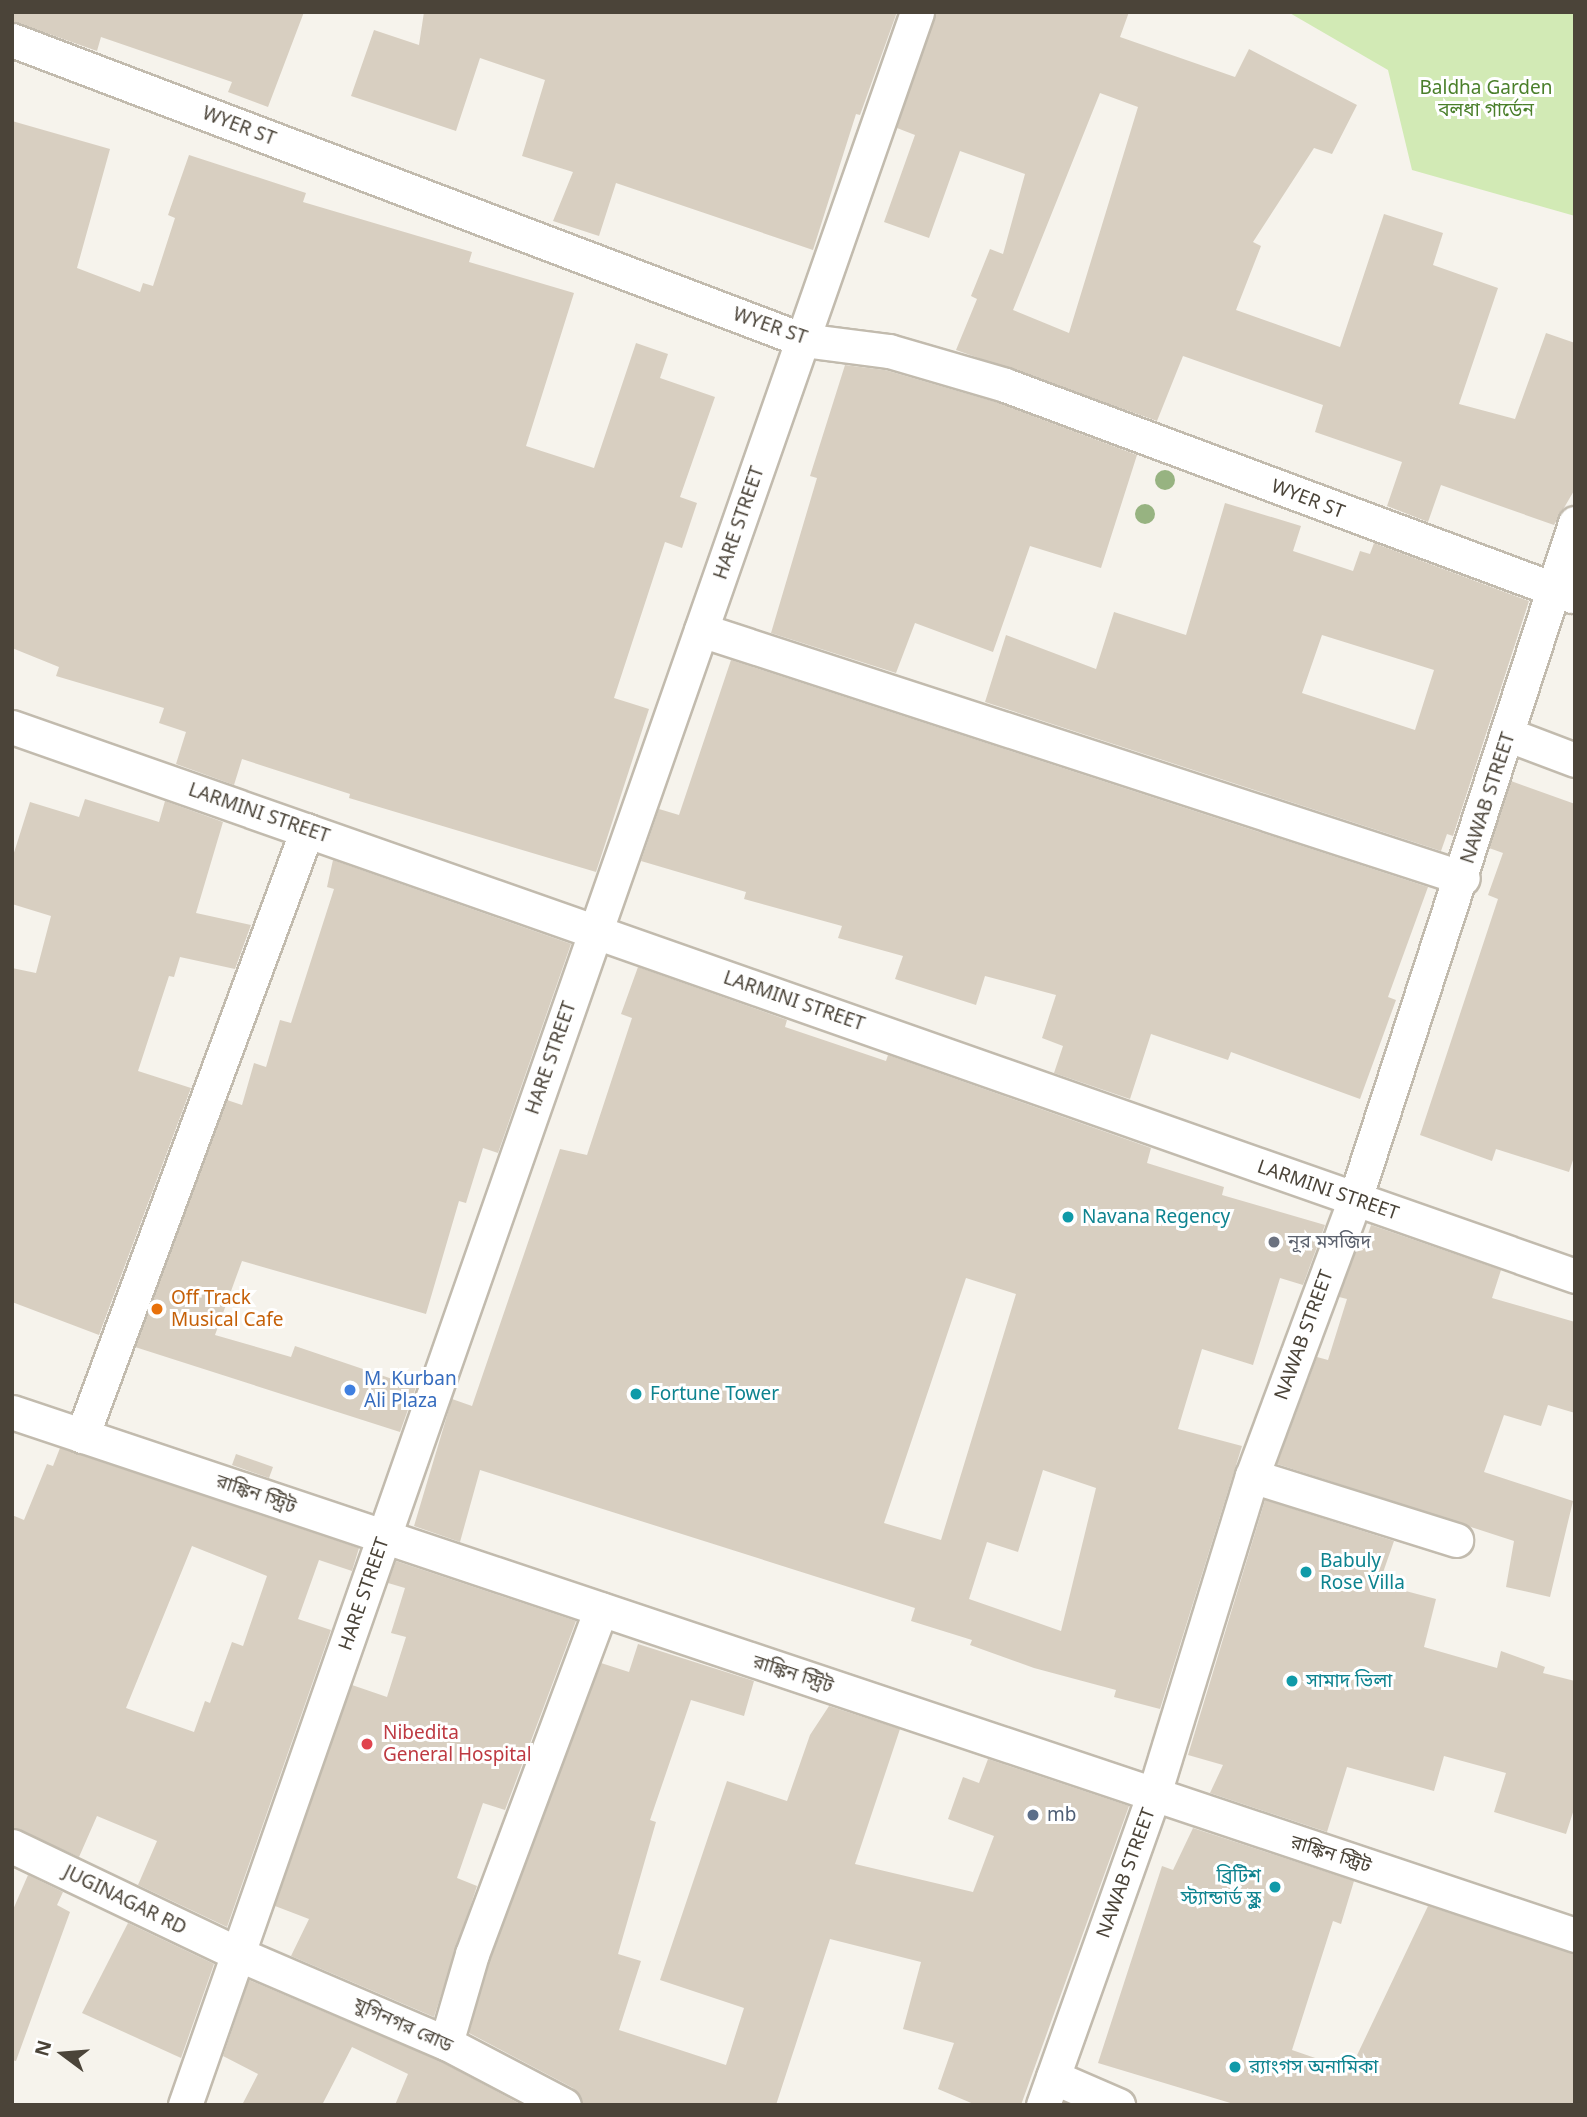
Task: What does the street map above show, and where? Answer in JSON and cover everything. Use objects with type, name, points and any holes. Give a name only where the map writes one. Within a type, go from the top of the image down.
[{"type":"street","name":"HARE STREET","points":[[185,2105],[917,12]]},
{"type":"street","name":"WYER ST","points":[[12,40],[803,340],[888,351],[1005,384],[1564,594]]},
{"type":"street","name":"NAWAB STREET","points":[[1048,2091],[1153,1794],[1252,1476],[1355,1199],[1509,735],[1564,594],[1575,523]]},
{"type":"street","points":[[701,630],[1462,878]]},
{"type":"street","name":"LARMINI STREET","points":[[12,727],[1575,1276]]},
{"type":"street","points":[[1509,735],[1575,760]]},
{"type":"street","points":[[82,1436],[307,830]]},
{"type":"street","name":"রাঙ্কিন স্ট্রিট","points":[[12,1412],[1575,1935]]},
{"type":"street","points":[[1252,1476],[1456,1540]]},
{"type":"street","points":[[446,2043],[472,1954],[601,1609]]},
{"type":"street","name":"JUGINAGAR RD","points":[[12,1846],[238,1954]]},
{"type":"street","name":"যুগিনগর রোড","points":[[238,1954],[446,2043],[564,2105]]},
{"type":"street","points":[[1048,2091],[1118,2105]]},
{"type":"green space","name":"Baldha Garden বলধা গার্ডেন","points":[[1288,12],[1575,12],[1575,216],[1412,170],[1388,70]]},
{"type":"building","points":[[12,12],[304,12],[268,107],[228,92],[232,82],[101,37],[97,51],[12,21]]},
{"type":"building","points":[[424,12],[897,12],[860,115],[856,114],[813,250],[616,183],[599,236],[553,221],[573,172],[522,156],[545,80],[480,58],[456,131],[351,96],[374,30],[419,45]]},
{"type":"building","points":[[936,12],[1129,12],[1120,37],[1235,77],[1249,49],[1357,105],[1332,154],[1314,148],[1253,242],[1261,246],[1236,310],[1340,347],[1384,214],[1443,233],[1433,265],[1498,288],[1459,404],[1515,419],[1546,333],[1575,343],[1575,489],[1554,525],[1441,485],[1428,522],[1387,506],[1402,462],[1315,432],[1323,405],[1183,356],[1157,421],[956,350],[977,299],[971,296],[990,249],[1003,254],[1025,174],[960,151],[929,238],[884,222],[915,135],[897,128]],"holes":[[[1100,93],[1138,107],[1069,333],[1013,310]]]},
{"type":"building","points":[[12,121],[110,149],[77,268],[140,292],[143,283],[153,286],[175,218],[168,215],[189,155],[306,193],[303,202],[472,252],[469,262],[574,293],[526,446],[594,468],[636,343],[668,354],[660,378],[715,397],[680,497],[697,503],[682,548],[665,542],[614,698],[649,709],[596,872],[349,798],[350,794],[242,759],[234,785],[176,764],[186,732],[159,723],[164,708],[56,676],[59,667],[12,648]]},
{"type":"building","points":[[845,365],[885,370],[999,403],[1137,455],[1101,568],[1030,546],[993,652],[915,623],[896,673],[771,633],[817,478],[810,476]]},
{"type":"building","points":[[1225,503],[1301,526],[1293,551],[1353,571],[1360,551],[1370,554],[1374,543],[1529,601],[1453,836],[1447,834],[1441,851],[985,702],[1006,635],[1096,669],[1114,612],[1186,635]],"holes":[[[1322,635],[1434,670],[1415,730],[1302,693]]]},
{"type":"building","points":[[731,660],[1428,887],[1388,997],[1396,1000],[1360,1099],[1231,1052],[1228,1060],[1151,1034],[1130,1099],[1054,1073],[1063,1046],[1042,1038],[1056,995],[985,976],[976,1005],[895,979],[903,956],[838,938],[842,926],[744,899],[746,892],[641,861],[659,809],[679,815]]},
{"type":"building","points":[[1511,781],[1575,804],[1575,1154],[1569,1172],[1496,1149],[1492,1161],[1420,1135],[1498,899],[1488,895],[1503,853],[1489,848]]},
{"type":"building","points":[[85,799],[159,822],[165,801],[223,822],[196,913],[251,925],[235,969],[180,957],[174,977],[169,976],[138,1071],[191,1088],[99,1335],[12,1302],[12,968],[36,973],[51,916],[12,904],[12,859],[30,802],[79,817]]},
{"type":"building","points":[[333,860],[571,944],[498,1153],[483,1148],[466,1203],[459,1201],[426,1314],[242,1261],[215,1335],[291,1357],[295,1346],[416,1387],[400,1432],[135,1347],[227,1100],[242,1105],[254,1063],[266,1067],[280,1020],[291,1023],[334,889],[327,887]]},
{"type":"building","points":[[638,967],[787,1020],[785,1027],[886,1061],[888,1055],[1151,1148],[1147,1163],[1224,1187],[1222,1195],[1325,1225],[1303,1285],[1280,1278],[1253,1365],[1202,1349],[1178,1429],[1242,1446],[1160,1709],[1114,1697],[1116,1690],[1034,1668],[970,1645],[972,1640],[911,1621],[915,1608],[480,1470],[460,1542],[414,1526],[452,1399],[472,1406],[560,1149],[587,1155],[632,1018],[621,1014]],"holes":[[[966,1278],[1016,1294],[941,1540],[884,1523]],[[1043,1470],[1096,1488],[1061,1631],[969,1599],[987,1542],[1018,1552]]]},
{"type":"building","points":[[1371,1225],[1501,1270],[1492,1298],[1575,1322],[1575,1413],[1548,1405],[1541,1426],[1504,1415],[1484,1472],[1573,1501],[1550,1597],[1506,1587],[1514,1541],[1277,1464],[1317,1357],[1328,1360],[1347,1299],[1339,1297],[1361,1238],[1366,1240]]},
{"type":"building","points":[[60,1448],[359,1548],[352,1571],[319,1560],[298,1619],[331,1630],[227,1927],[138,1885],[157,1841],[97,1816],[79,1857],[12,1827],[12,1515],[24,1520],[47,1464],[53,1466]],"holes":[[[192,1546],[267,1576],[243,1646],[232,1642],[210,1703],[205,1701],[194,1732],[126,1708]]]},
{"type":"building","points":[[236,1454],[273,1467],[269,1478],[232,1465]]},
{"type":"building","points":[[1265,1500],[1394,1541],[1379,1584],[1436,1599],[1424,1647],[1497,1668],[1501,1651],[1545,1667],[1543,1673],[1575,1681],[1575,1806],[1566,1834],[1494,1812],[1506,1773],[1444,1756],[1434,1791],[1347,1767],[1327,1832],[1210,1793],[1223,1765],[1188,1755]]},
{"type":"building","points":[[396,1561],[576,1621],[505,1810],[483,1803],[457,1878],[477,1886],[434,2017],[291,1956],[309,1919],[275,1906],[352,1685],[387,1697],[406,1637],[391,1633],[405,1588],[388,1583]]},
{"type":"building","points":[[638,1644],[754,1681],[744,1716],[691,1700],[650,1820],[656,1822],[618,1954],[641,1961],[619,2030],[726,2065],[744,2008],[660,1980],[727,1781],[787,1801],[810,1735],[829,1706],[900,1729],[855,1864],[973,1892],[994,1836],[948,1819],[963,1777],[979,1783],[988,1759],[1129,1806],[1021,2105],[976,2105],[938,2089],[954,2043],[903,2029],[921,1962],[830,1939],[776,2105],[583,2105],[573,2088],[469,2033],[490,1960],[601,1663],[629,1672]]},
{"type":"building","points":[[1193,1828],[1354,1881],[1341,1924],[1333,1921],[1292,2050],[1350,2070],[1428,1906],[1575,1954],[1575,2105],[1237,2105],[1098,2063],[1162,1866],[1173,1870]]},
{"type":"building","points":[[28,1875],[63,1892],[57,1905],[70,1912],[16,2061],[12,2060],[12,1912]]},
{"type":"building","points":[[128,1923],[214,1964],[181,2058],[82,2013]]},
{"type":"building","points":[[249,1980],[438,2060],[522,2105],[395,2105],[408,2074],[352,2047],[322,2105],[242,2105],[258,2074],[223,2056]]},
{"type":"place","name":"Navana Regency","points":[[1068,1217]]},
{"type":"place","name":"নূর মসজিদ","points":[[1274,1242]]},
{"type":"place","name":"Off Track Musical Cafe","points":[[157,1309]]},
{"type":"place","name":"M. Kurban Ali Plaza","points":[[350,1390]]},
{"type":"place","name":"Fortune Tower","points":[[636,1394]]},
{"type":"place","name":"Babuly Rose Villa","points":[[1306,1572]]},
{"type":"place","name":"সামাদ ভিলা","points":[[1292,1681]]},
{"type":"place","name":"Nibedita General Hospital","points":[[367,1744]]},
{"type":"place","name":"mb","points":[[1033,1815]]},
{"type":"place","name":"ব্রিটিশ স্ট্যান্ডার্ড স্কুল","points":[[1275,1887]]},
{"type":"place","name":"র‌্যাংগস অনামিকা","points":[[1235,2067]]}]
